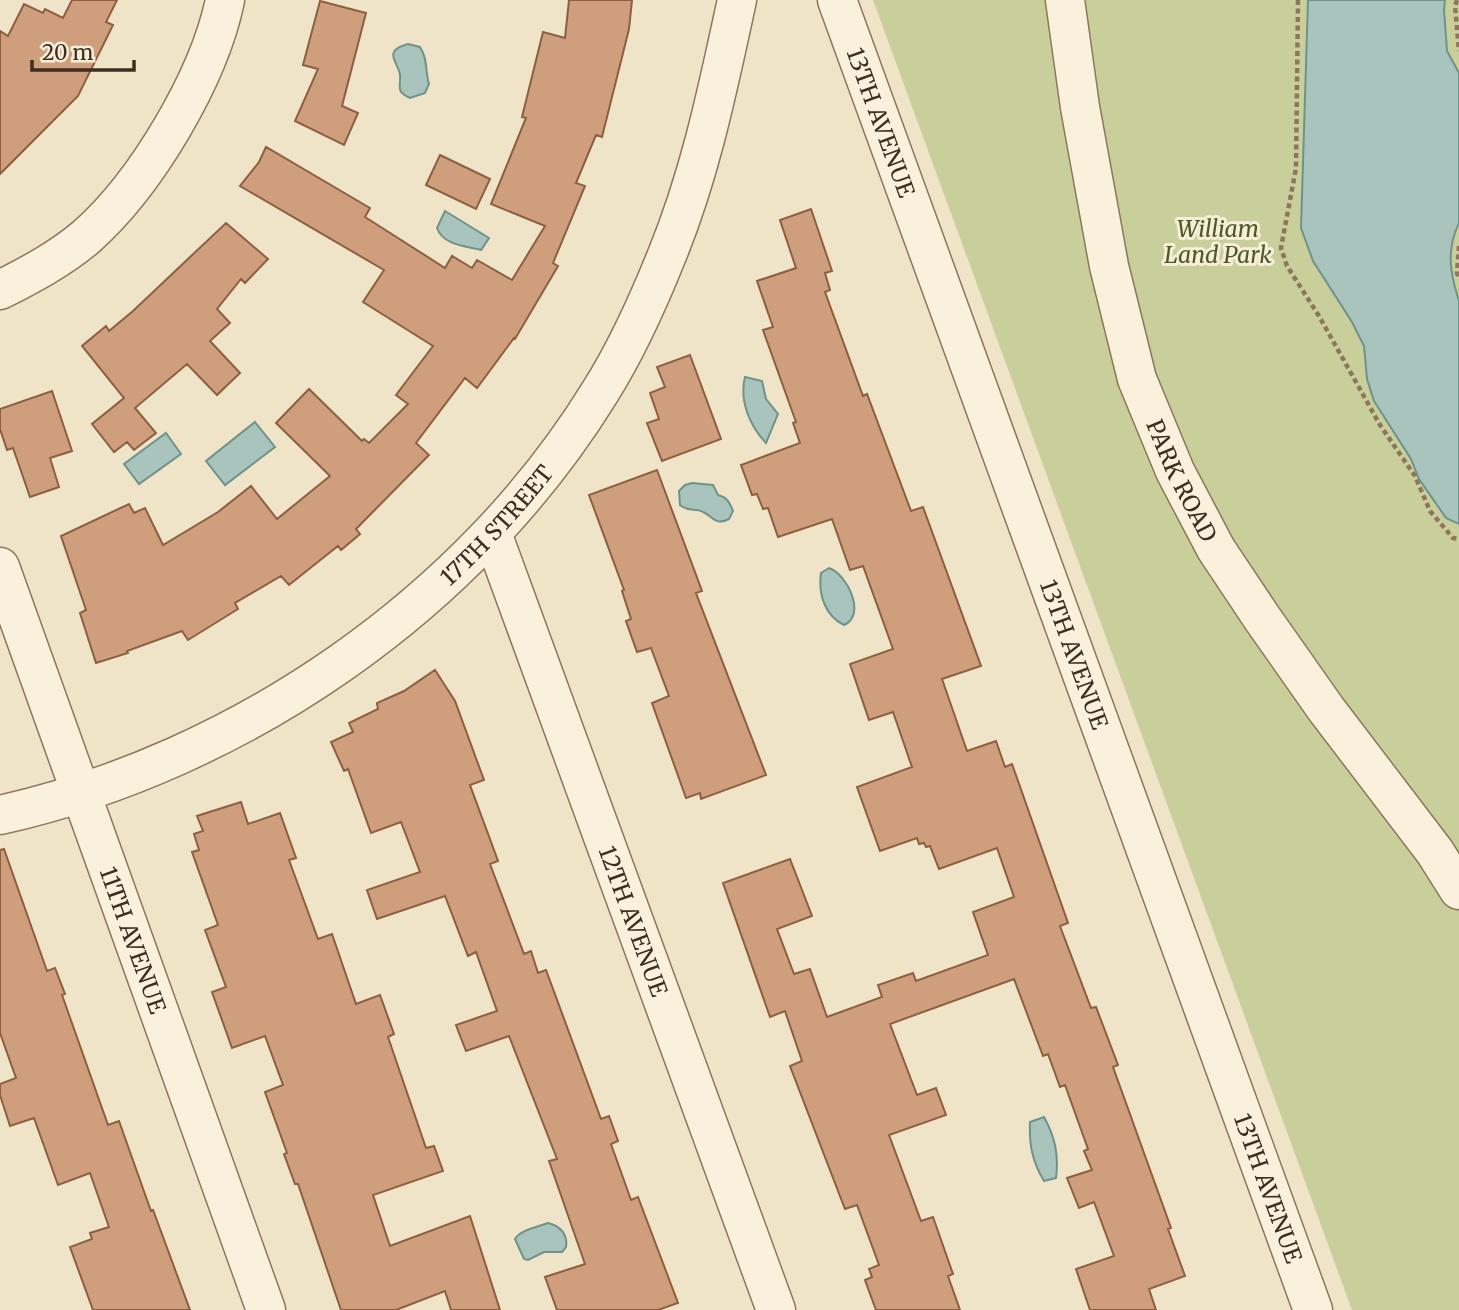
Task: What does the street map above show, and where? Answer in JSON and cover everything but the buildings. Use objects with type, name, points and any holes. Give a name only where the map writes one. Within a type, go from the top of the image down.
[{"type":"street","points":[[0,290],[41,270],[86,237],[121,201],[156,152],[205,65],[220,27],[225,0]]},
{"type":"street","name":"17TH STREET","points":[[0,815],[80,793],[154,766],[230,730],[318,678],[395,621],[492,533],[544,472],[601,391],[645,305],[691,193],[712,116],[737,0]]},
{"type":"street","name":"13TH AVENUE","points":[[837,0],[1313,1310]]},
{"type":"street","name":"PARK ROAD","points":[[1065,0],[1080,107],[1109,266],[1137,379],[1175,471],[1216,549],[1262,618],[1326,709],[1435,852],[1459,890]]},
{"type":"street","name":"12TH AVENUE","points":[[492,533],[776,1310]]},
{"type":"street","name":"11TH AVENUE","points":[[0,567],[266,1310]]},
{"type":"path","points":[[1298,0],[1296,169],[1281,248],[1287,266],[1319,316],[1380,425],[1415,477],[1430,511],[1453,538],[1459,539]]},
{"type":"path","points":[[1457,0],[1455,6],[1459,51]]},
{"type":"path","points":[[1459,246],[1459,278]]},
{"type":"green space","name":"William Land Park","points":[[873,0],[1459,0],[1459,1310],[1352,1310]]},
{"type":"water","points":[[1308,0],[1445,0],[1447,51],[1459,73],[1459,223],[1452,243],[1451,262],[1459,301],[1459,524],[1446,518],[1419,479],[1411,459],[1374,401],[1367,379],[1364,346],[1313,261],[1301,228]]},
{"type":"water","points":[[408,44],[420,47],[423,52],[429,84],[425,93],[410,98],[401,91],[400,75],[393,54],[395,50]]},
{"type":"water","points":[[445,211],[489,238],[481,250],[455,244],[440,234],[437,228]]},
{"type":"water","points":[[745,377],[762,381],[766,399],[778,414],[766,443],[747,413]]},
{"type":"water","points":[[255,422],[275,447],[225,485],[206,461]]},
{"type":"water","points":[[166,433],[181,454],[139,484],[124,464]]},
{"type":"water","points":[[692,483],[713,485],[718,495],[731,505],[733,511],[729,519],[718,521],[700,511],[680,505],[679,491]]},
{"type":"water","points":[[829,568],[842,578],[852,595],[854,613],[851,620],[844,625],[832,616],[824,604],[821,573]]},
{"type":"water","points":[[1044,1117],[1051,1132],[1057,1162],[1056,1178],[1044,1181],[1034,1159],[1030,1122]]},
{"type":"water","points":[[548,1223],[562,1231],[566,1238],[566,1247],[562,1252],[544,1252],[528,1260],[524,1259],[515,1239],[517,1236]]}]
